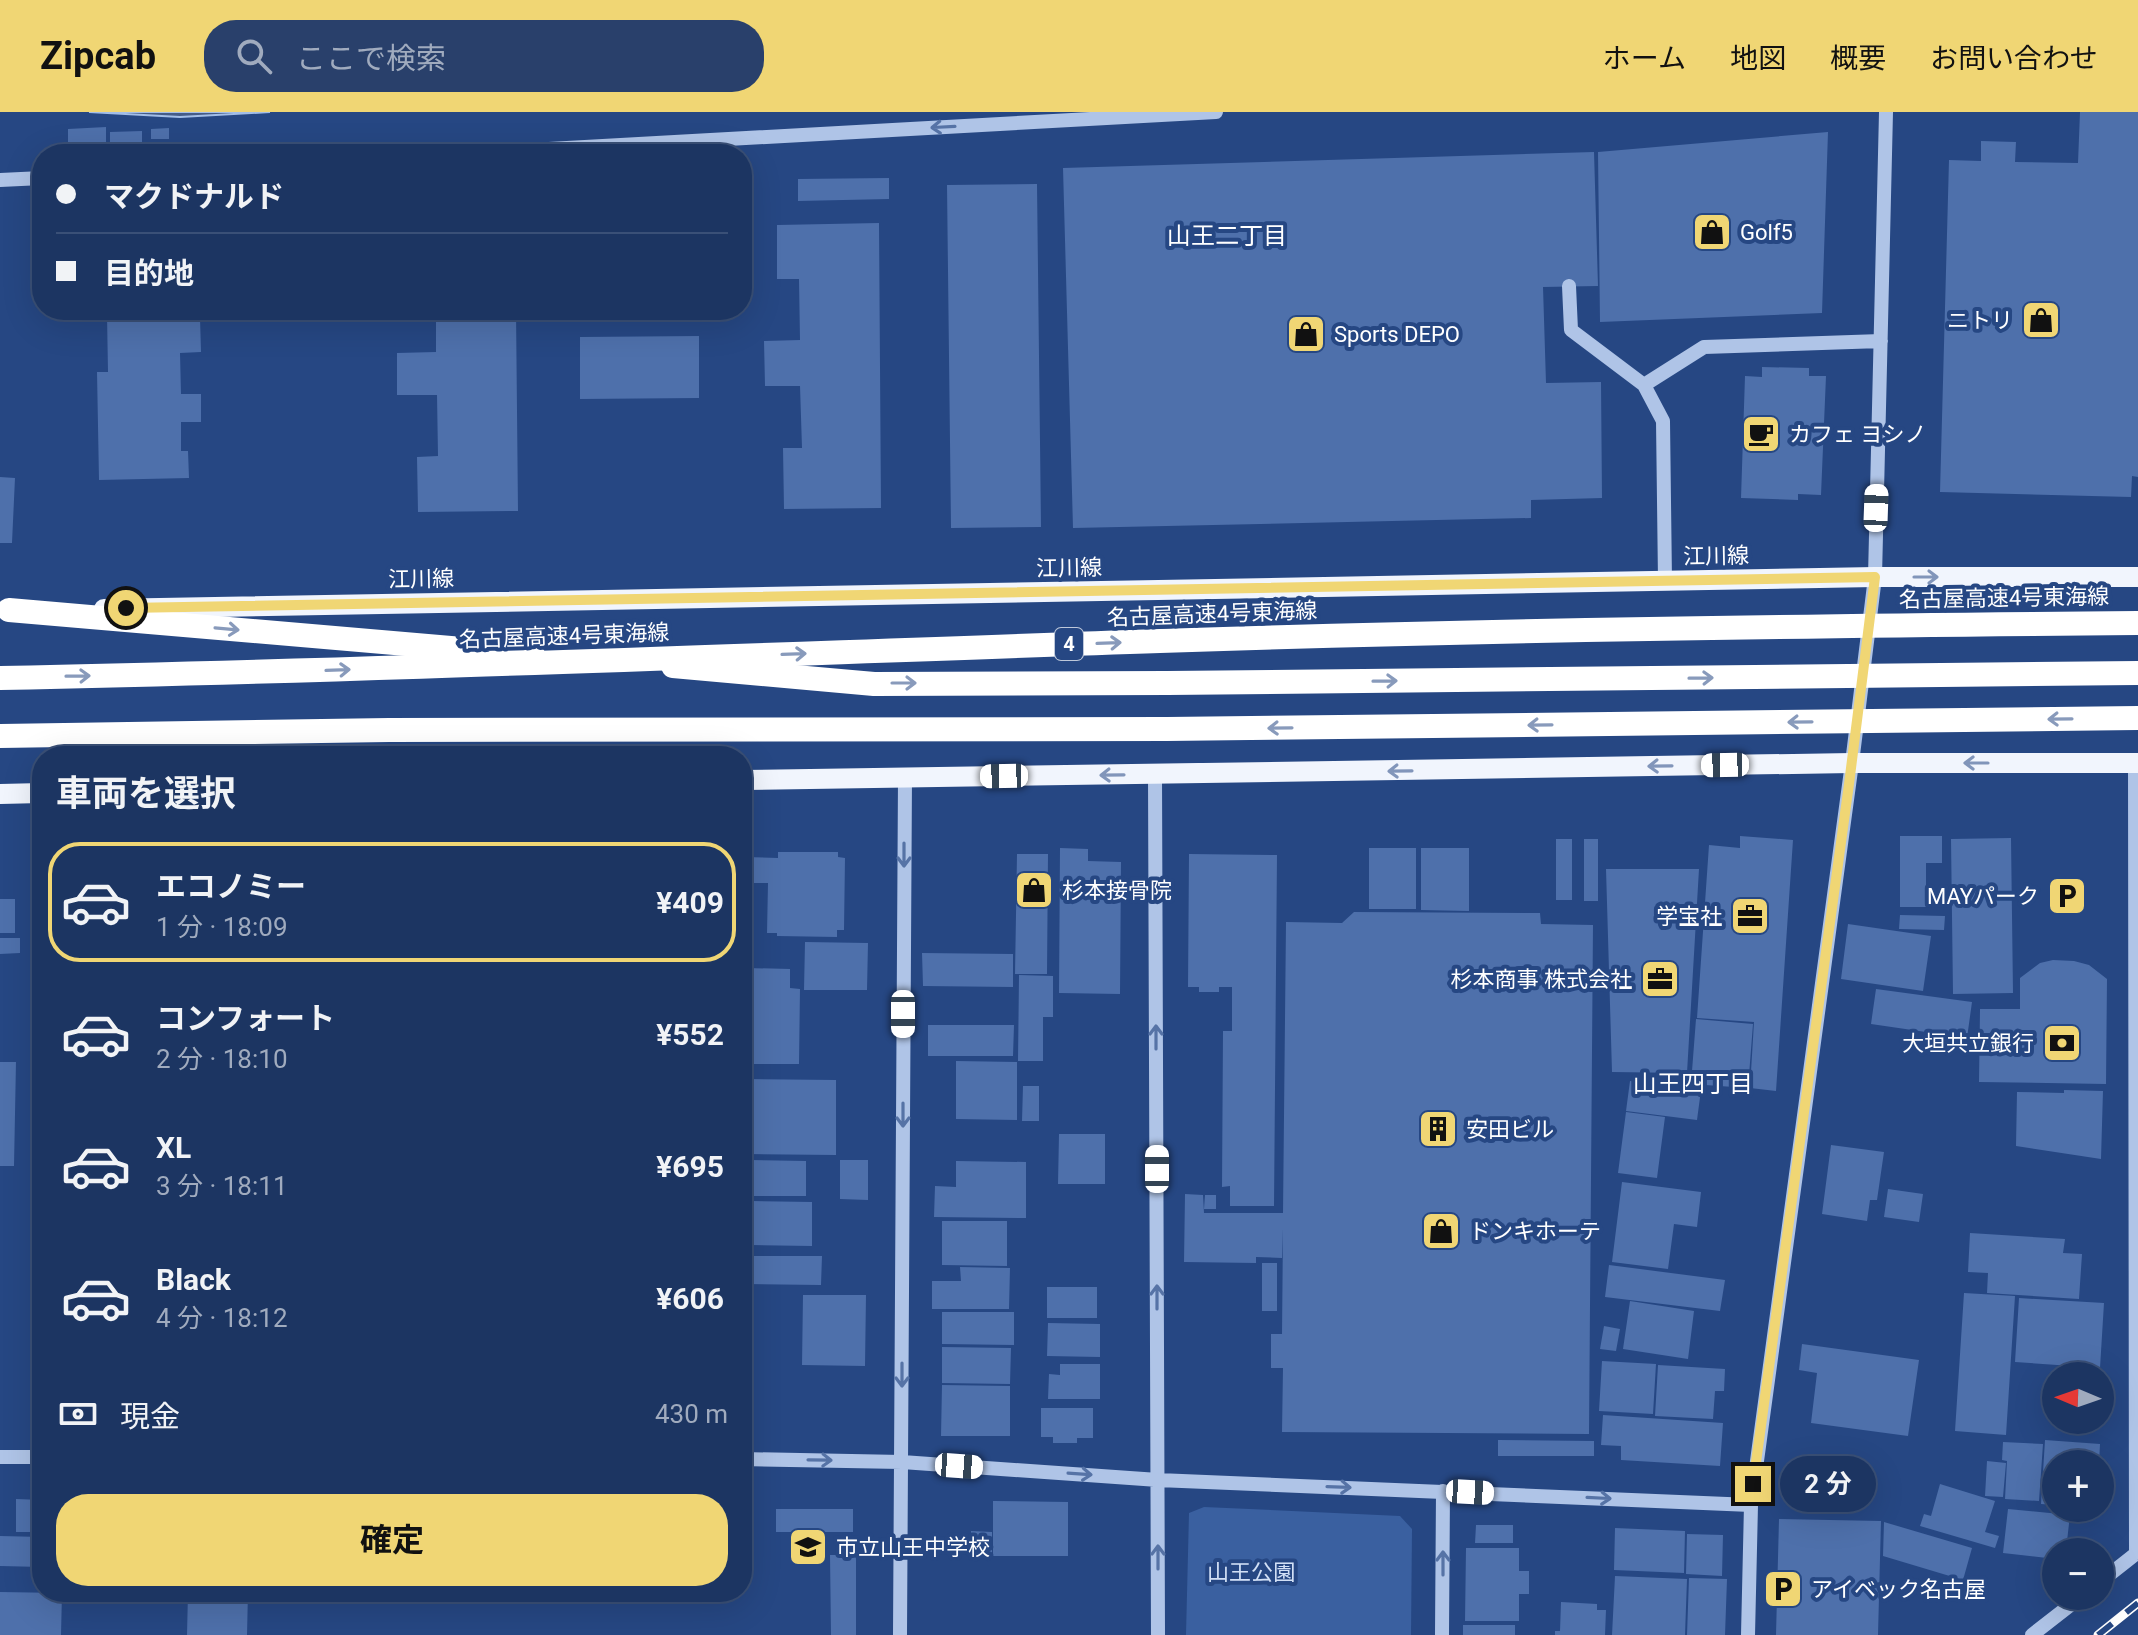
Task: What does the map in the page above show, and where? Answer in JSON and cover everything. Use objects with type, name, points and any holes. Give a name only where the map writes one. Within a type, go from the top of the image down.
[{"type":"highway","points":[[5,610],[874,684],[2138,673]]},
{"type":"highway","name":"名古屋高速4号東海線","points":[[0,678],[292,672],[1165,641],[1655,628],[2138,623]]},
{"type":"highway","points":[[0,736],[389,730],[1167,729],[2138,718]]},
{"type":"main road","name":"江川線","points":[[5,610],[1875,577],[2138,577]]},
{"type":"main road","points":[[752,780],[1852,763],[2137,763]]},
{"type":"main road","points":[[0,794],[32,793]]},
{"type":"street","points":[[640,144],[1216,112]]},
{"type":"street","points":[[1748,1635],[1751,1505],[1875,577],[1886,112]]},
{"type":"street","points":[[0,180],[32,178]]},
{"type":"street","points":[[1569,286],[1571,330],[1644,385],[1663,421],[1665,581]]},
{"type":"street","points":[[1644,385],[1704,347],[1881,341]]},
{"type":"street","points":[[2114,1571],[2137,1552],[2137,763]]},
{"type":"street","points":[[1155,775],[1158,1635]]},
{"type":"street","points":[[900,1635],[905,777]]},
{"type":"street","points":[[0,1457],[32,1457]]},
{"type":"street","points":[[752,1459],[902,1462],[1158,1480],[1751,1505]]},
{"type":"street","points":[[1442,1635],[1443,1491]]},
{"type":"street","points":[[2032,1635],[2064,1610]]},
{"type":"green space","name":"山王公園","points":[[1204,1507],[1400,1516],[1412,1529],[1411,1635],[1186,1635],[1189,1513]]},
{"type":"shaded area","points":[[89,112],[270,112],[180,117]]},
{"type":"building","name":"ニトリ","points":[[2080,112],[2138,112],[2138,477],[2132,476],[2131,497],[1940,492],[1949,160],[1981,161],[1981,141],[2016,142],[2015,162],[2078,163]]},
{"type":"building","points":[[106,127],[106,143],[68,144],[68,129]]},
{"type":"building","points":[[169,128],[169,139],[151,139],[151,129]]},
{"type":"building","points":[[142,131],[142,143],[110,144],[110,132]]},
{"type":"building","name":"Golf5","points":[[1828,132],[1822,313],[1600,322],[1598,152]]},
{"type":"building","name":"Sports DEPO","points":[[1594,152],[1598,286],[1543,287],[1546,383],[1601,382],[1602,498],[1531,500],[1531,518],[1073,528],[1063,168]]},
{"type":"building","points":[[889,178],[889,199],[798,201],[798,179]]},
{"type":"building","points":[[1037,184],[1041,527],[951,528],[947,185]]},
{"type":"building","points":[[879,223],[881,508],[784,509],[783,448],[802,448],[800,386],[765,386],[764,341],[800,340],[799,279],[777,279],[777,225]]},
{"type":"building","points":[[107,320],[200,320],[201,352],[180,353],[181,394],[201,394],[201,422],[181,422],[181,451],[188,451],[189,478],[99,480],[97,372],[108,372]]},
{"type":"building","points":[[436,320],[516,320],[518,511],[418,512],[417,457],[438,456],[437,395],[397,395],[397,353],[436,352]]},
{"type":"building","points":[[699,336],[699,398],[580,399],[580,337]]},
{"type":"building","points":[[1762,367],[1809,368],[1809,376],[1826,376],[1821,495],[1798,494],[1798,500],[1741,498],[1745,376],[1762,377]]},
{"type":"building","points":[[0,477],[15,478],[12,543],[0,543]]},
{"type":"building","points":[[1740,836],[1793,840],[1776,1091],[1750,1088],[1754,1022],[1697,1018],[1709,845],[1740,848]]},
{"type":"building","points":[[1900,836],[1942,836],[1942,863],[1926,863],[1926,907],[1900,907]]},
{"type":"building","points":[[2011,838],[2013,993],[1953,994],[1951,839]]},
{"type":"building","points":[[1556,839],[1572,839],[1572,900],[1556,900]]},
{"type":"building","points":[[1584,839],[1598,839],[1598,901],[1584,901]]},
{"type":"building","points":[[1060,848],[1088,849],[1088,861],[1121,862],[1120,994],[1059,993]]},
{"type":"building","points":[[1369,848],[1416,848],[1416,909],[1369,909]]},
{"type":"building","points":[[1421,848],[1469,848],[1469,911],[1421,910]]},
{"type":"building","points":[[778,852],[838,852],[838,857],[845,858],[844,930],[837,930],[837,937],[777,936],[777,933],[767,933],[768,883],[752,883],[752,857],[778,858]]},
{"type":"building","points":[[1017,854],[1048,854],[1047,974],[1015,974]]},
{"type":"building","points":[[1189,854],[1277,855],[1274,1206],[1230,1206],[1230,1186],[1222,1187],[1223,1031],[1232,1031],[1232,987],[1219,987],[1219,992],[1199,992],[1199,987],[1188,987]]},
{"type":"building","points":[[1606,869],[1699,869],[1687,1073],[1612,1072]]},
{"type":"building","points":[[754,889],[754,942],[752,942]]},
{"type":"building","points":[[0,899],[15,899],[15,933],[0,933]]},
{"type":"building","name":"安田ビル","points":[[1354,912],[1540,913],[1541,924],[1593,925],[1589,1434],[1282,1432],[1283,1368],[1271,1368],[1271,1334],[1282,1334],[1283,1229],[1282,1258],[1256,1257],[1256,1263],[1184,1262],[1185,1194],[1203,1195],[1204,1213],[1283,1213],[1286,922],[1342,923]]},
{"type":"building","points":[[1900,915],[1945,916],[1944,930],[1899,929]]},
{"type":"building","points":[[1848,924],[1931,936],[1923,991],[1841,979]]},
{"type":"building","points":[[0,938],[20,938],[20,953],[0,954]]},
{"type":"building","points":[[805,942],[868,943],[867,990],[804,990]]},
{"type":"building","points":[[922,953],[1013,954],[1013,987],[923,986]]},
{"type":"building","points":[[2053,960],[2089,965],[2107,979],[2106,1084],[1979,1082],[1980,1009],[2020,1009],[2020,978],[2040,963]]},
{"type":"building","points":[[752,968],[790,969],[790,988],[800,989],[799,1064],[752,1064]]},
{"type":"building","points":[[1019,975],[1053,976],[1053,1017],[1043,1017],[1043,1061],[1018,1061]]},
{"type":"building","points":[[1876,989],[1972,1002],[1967,1038],[1871,1024]]},
{"type":"building","points":[[1696,1019],[1753,1024],[1748,1088],[1691,1084]]},
{"type":"building","points":[[928,1025],[1014,1025],[1013,1056],[928,1056]]},
{"type":"building","points":[[956,1061],[1017,1062],[1017,1120],[956,1119]]},
{"type":"building","points":[[0,1062],[16,1062],[14,1166],[0,1166]]},
{"type":"building","points":[[752,1079],[836,1080],[836,1155],[752,1154]]},
{"type":"building","points":[[1630,1081],[1701,1090],[1697,1120],[1626,1111]]},
{"type":"building","points":[[1023,1086],[1039,1086],[1039,1121],[1022,1121]]},
{"type":"building","points":[[2064,1090],[2103,1091],[2101,1159],[2016,1146],[2017,1092],[2064,1093]]},
{"type":"building","points":[[1626,1112],[1665,1117],[1657,1178],[1618,1173]]},
{"type":"building","points":[[1059,1134],[1105,1134],[1105,1184],[1058,1184]]},
{"type":"building","points":[[1831,1145],[1884,1152],[1877,1200],[1870,1200],[1867,1221],[1822,1214]]},
{"type":"building","points":[[752,1160],[806,1161],[806,1196],[752,1196]]},
{"type":"building","points":[[840,1160],[868,1160],[868,1200],[840,1199]]},
{"type":"building","points":[[956,1161],[1026,1162],[1026,1218],[934,1217],[935,1186],[956,1187]]},
{"type":"building","points":[[1622,1182],[1701,1192],[1697,1227],[1674,1224],[1668,1269],[1612,1262]]},
{"type":"building","points":[[1888,1189],[1923,1194],[1919,1222],[1884,1217]]},
{"type":"building","points":[[1205,1195],[1216,1195],[1216,1209],[1204,1209]]},
{"type":"building","points":[[752,1201],[812,1202],[812,1246],[752,1245]]},
{"type":"building","points":[[942,1221],[1007,1221],[1007,1266],[942,1265]]},
{"type":"building","points":[[1970,1233],[2065,1239],[2063,1253],[2082,1254],[2079,1299],[1987,1293],[1988,1273],[1968,1272]]},
{"type":"building","points":[[752,1256],[822,1256],[821,1285],[752,1284]]},
{"type":"building","points":[[1262,1263],[1277,1263],[1277,1311],[1262,1311]]},
{"type":"building","points":[[1609,1265],[1725,1280],[1720,1311],[1605,1297]]},
{"type":"building","points":[[960,1267],[1010,1268],[1009,1309],[932,1309],[932,1281],[961,1281]]},
{"type":"building","points":[[1047,1287],[1097,1287],[1097,1318],[1047,1318]]},
{"type":"building","points":[[1964,1293],[2015,1296],[2006,1435],[1955,1431]]},
{"type":"building","points":[[803,1295],[866,1295],[865,1366],[802,1365]]},
{"type":"building","points":[[2019,1298],[2104,1303],[2100,1362],[2015,1362]]},
{"type":"building","points":[[1630,1301],[1694,1311],[1688,1359],[1623,1349]]},
{"type":"building","points":[[942,1312],[1014,1312],[1014,1345],[942,1344]]},
{"type":"building","points":[[1048,1323],[1100,1324],[1100,1357],[1047,1356]]},
{"type":"building","points":[[1604,1326],[1620,1329],[1616,1351],[1600,1349]]},
{"type":"building","points":[[1802,1344],[1919,1360],[1908,1436],[1811,1423],[1817,1373],[1799,1370]]},
{"type":"building","points":[[942,1347],[1011,1348],[1010,1384],[942,1383]]},
{"type":"building","points":[[1602,1361],[1656,1364],[1653,1414],[1599,1411]]},
{"type":"building","points":[[1060,1364],[1100,1364],[1100,1399],[1048,1399],[1049,1374],[1060,1375]]},
{"type":"building","points":[[1658,1365],[1725,1369],[1724,1391],[1715,1391],[1713,1419],[1655,1416]]},
{"type":"building","points":[[942,1385],[1010,1386],[1010,1436],[941,1436]]},
{"type":"building","points":[[1041,1408],[1093,1408],[1093,1438],[1077,1438],[1077,1443],[1053,1443],[1053,1437],[1041,1437]]},
{"type":"building","points":[[1603,1415],[1723,1423],[1720,1466],[1621,1460],[1621,1446],[1601,1445]]},
{"type":"building","points":[[1498,1440],[1594,1441],[1594,1456],[1498,1456]]},
{"type":"building","points":[[2045,1440],[2100,1444],[2100,1450],[2044,1450]]},
{"type":"building","points":[[2003,1442],[2043,1444],[2039,1501],[2005,1499],[2007,1461],[2002,1460]]},
{"type":"building","points":[[1987,1461],[2006,1463],[2003,1497],[1985,1496]]},
{"type":"building","points":[[1940,1484],[1995,1501],[1985,1532],[1999,1536],[1995,1548],[1920,1526],[1924,1514],[1931,1516]]},
{"type":"building","points":[[16,1499],[32,1500],[32,1532],[16,1532]]},
{"type":"building","points":[[993,1501],[1068,1502],[1068,1556],[993,1556]]},
{"type":"building","points":[[776,1509],[853,1509],[853,1532],[776,1532]]},
{"type":"building","points":[[2008,1509],[2042,1512],[2042,1522],[2069,1522],[2067,1538],[2042,1538],[2042,1557],[2003,1553]]},
{"type":"building","points":[[1779,1519],[1881,1521],[1878,1635],[1776,1635]]},
{"type":"building","points":[[1884,1522],[1972,1548],[1963,1580],[1883,1556]]},
{"type":"building","points":[[1476,1525],[1513,1525],[1513,1543],[1475,1543]]},
{"type":"building","points":[[1615,1528],[1685,1531],[1684,1573],[1614,1570]]},
{"type":"building","points":[[971,1531],[992,1532],[992,1554],[971,1554]]},
{"type":"building","points":[[1687,1534],[1723,1535],[1722,1576],[1686,1574]]},
{"type":"building","points":[[0,1536],[32,1537],[32,1567],[0,1566]]},
{"type":"building","points":[[1466,1548],[1519,1548],[1519,1571],[1529,1571],[1529,1594],[1519,1594],[1519,1621],[1465,1621]]},
{"type":"building","points":[[830,1555],[856,1555],[856,1635],[831,1635]]},
{"type":"building","points":[[1615,1576],[1687,1579],[1685,1635],[1612,1635]]},
{"type":"building","points":[[1689,1578],[1727,1579],[1725,1635],[1687,1635]]},
{"type":"building","points":[[0,1592],[32,1593],[32,1602],[62,1602],[61,1635],[0,1635]]},
{"type":"building","points":[[188,1602],[248,1602],[247,1635],[187,1635]]},
{"type":"building","points":[[1561,1602],[1597,1604],[1597,1610],[1606,1610],[1605,1635],[1555,1635],[1555,1631],[1560,1631]]},
{"type":"building","points":[[1463,1625],[1515,1625],[1515,1635],[1463,1635]]},
{"type":"railway","points":[[2098,1635],[2138,1603]]},
{"type":"place","name":"Golf5","points":[[1712,232]]},
{"type":"place","name":"ニトリ","points":[[2041,320]]},
{"type":"place","name":"Sports DEPO","points":[[1306,334]]},
{"type":"place","name":"カフェ ヨシノ","points":[[1761,434]]},
{"type":"place","name":"杉本接骨院","points":[[1034,890]]},
{"type":"place","name":"MAYパーク","points":[[2067,896]]},
{"type":"place","name":"学宝社","points":[[1750,916]]},
{"type":"place","name":"杉本商事 株式会社","points":[[1660,979]]},
{"type":"place","name":"大垣共立銀行","points":[[2062,1043]]},
{"type":"place","name":"安田ビル","points":[[1438,1129]]},
{"type":"place","name":"ドンキホーテ","points":[[1441,1231]]},
{"type":"place","name":"市立山王中学校","points":[[808,1547]]},
{"type":"place","name":"アイベック名古屋","points":[[1783,1589]]},
{"type":"district","name":"山王二丁目","points":[[1227,236]]},
{"type":"district","name":"山王四丁目","points":[[1693,1084]]},
{"type":"route","points":[[126,608],[1875,577],[1753,1484]]}]
